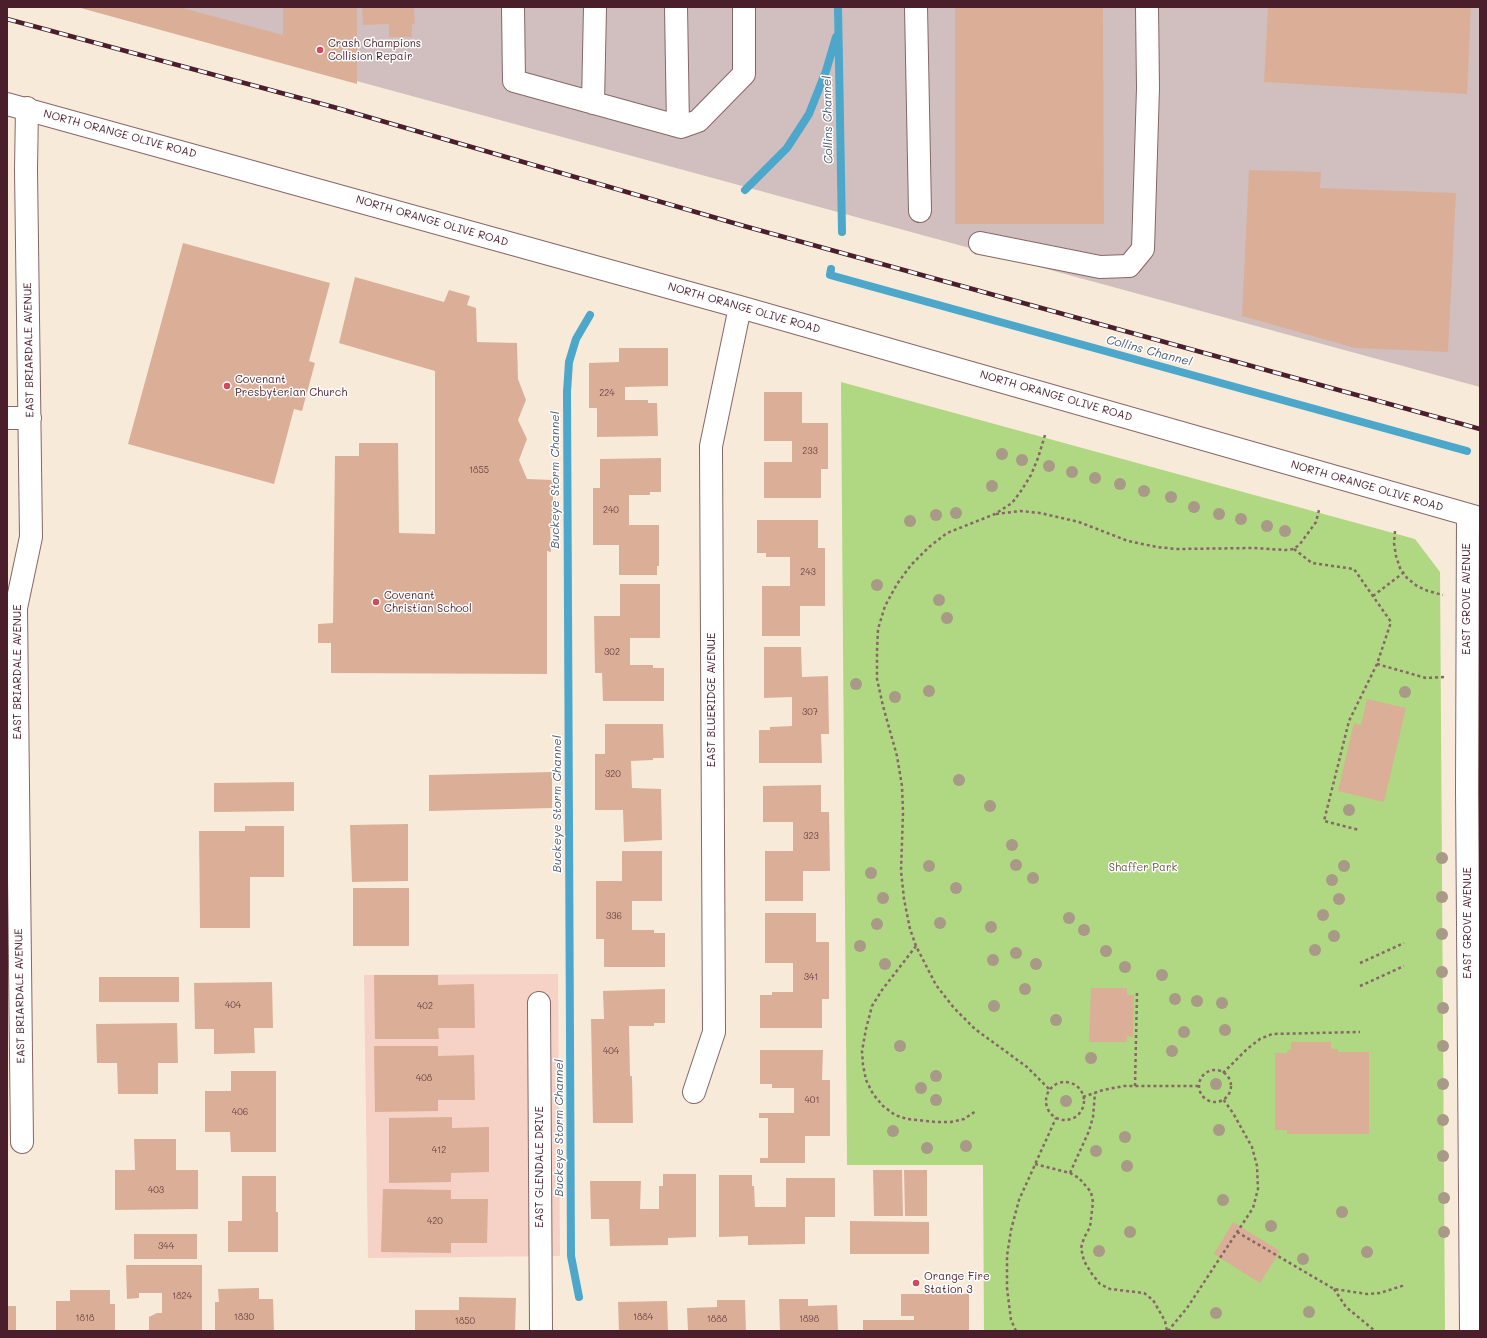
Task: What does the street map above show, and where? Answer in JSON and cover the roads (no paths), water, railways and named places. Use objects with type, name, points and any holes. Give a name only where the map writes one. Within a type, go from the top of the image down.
[{"type":"street","points":[[513,7],[514,81],[682,127],[698,120],[744,74],[744,7]]},
{"type":"street","points":[[593,103],[595,7]]},
{"type":"street","points":[[676,7],[678,126]]},
{"type":"street","points":[[916,7],[920,211]]},
{"type":"street","points":[[980,243],[1100,267],[1129,266],[1143,249],[1148,88],[1147,7]]},
{"type":"street","name":"NORTH ORANGE OLIVE ROAD","points":[[17,106],[1124,415],[1474,516]]},
{"type":"street","name":"EAST BRIARDALE AVENUE","points":[[17,106],[30,418],[31,537],[12,608],[22,1142]]},
{"type":"street","name":"EAST BLUERIDGE AVENUE","points":[[694,1092],[714,1032],[711,446],[740,307]]},
{"type":"street","points":[[7,418],[30,418]]},
{"type":"street","name":"EAST GROVE AVENUE","points":[[1471,1331],[1475,1182],[1467,790],[1474,516]]},
{"type":"street","name":"EAST GLENDALE DRIVE","points":[[539,1003],[541,1331]]},
{"type":"waterway","name":"Collins Channel","points":[[838,7],[842,232]]},
{"type":"waterway","name":"Buckeye Storm Channel","points":[[745,190],[787,148],[809,114],[826,71],[836,37]]},
{"type":"waterway","name":"Collins Channel","points":[[831,269],[830,275],[1467,451]]},
{"type":"waterway","name":"Buckeye Storm Channel","points":[[579,1297],[571,1256],[567,392],[569,362],[576,339],[590,315]]},
{"type":"railway","points":[[7,19],[337,108],[744,226],[1480,429]]},
{"type":"place","name":"Crash Champions Collision Repair","points":[[320,50]]},
{"type":"place","name":"Covenant Presbyterian Church","points":[[227,386]]},
{"type":"place","name":"Covenant Christian School","points":[[376,602]]},
{"type":"place","name":"Orange Fire Station 3","points":[[916,1283]]},
{"type":"park label","name":"Shaffer Park","points":[[1143,868]]}]
